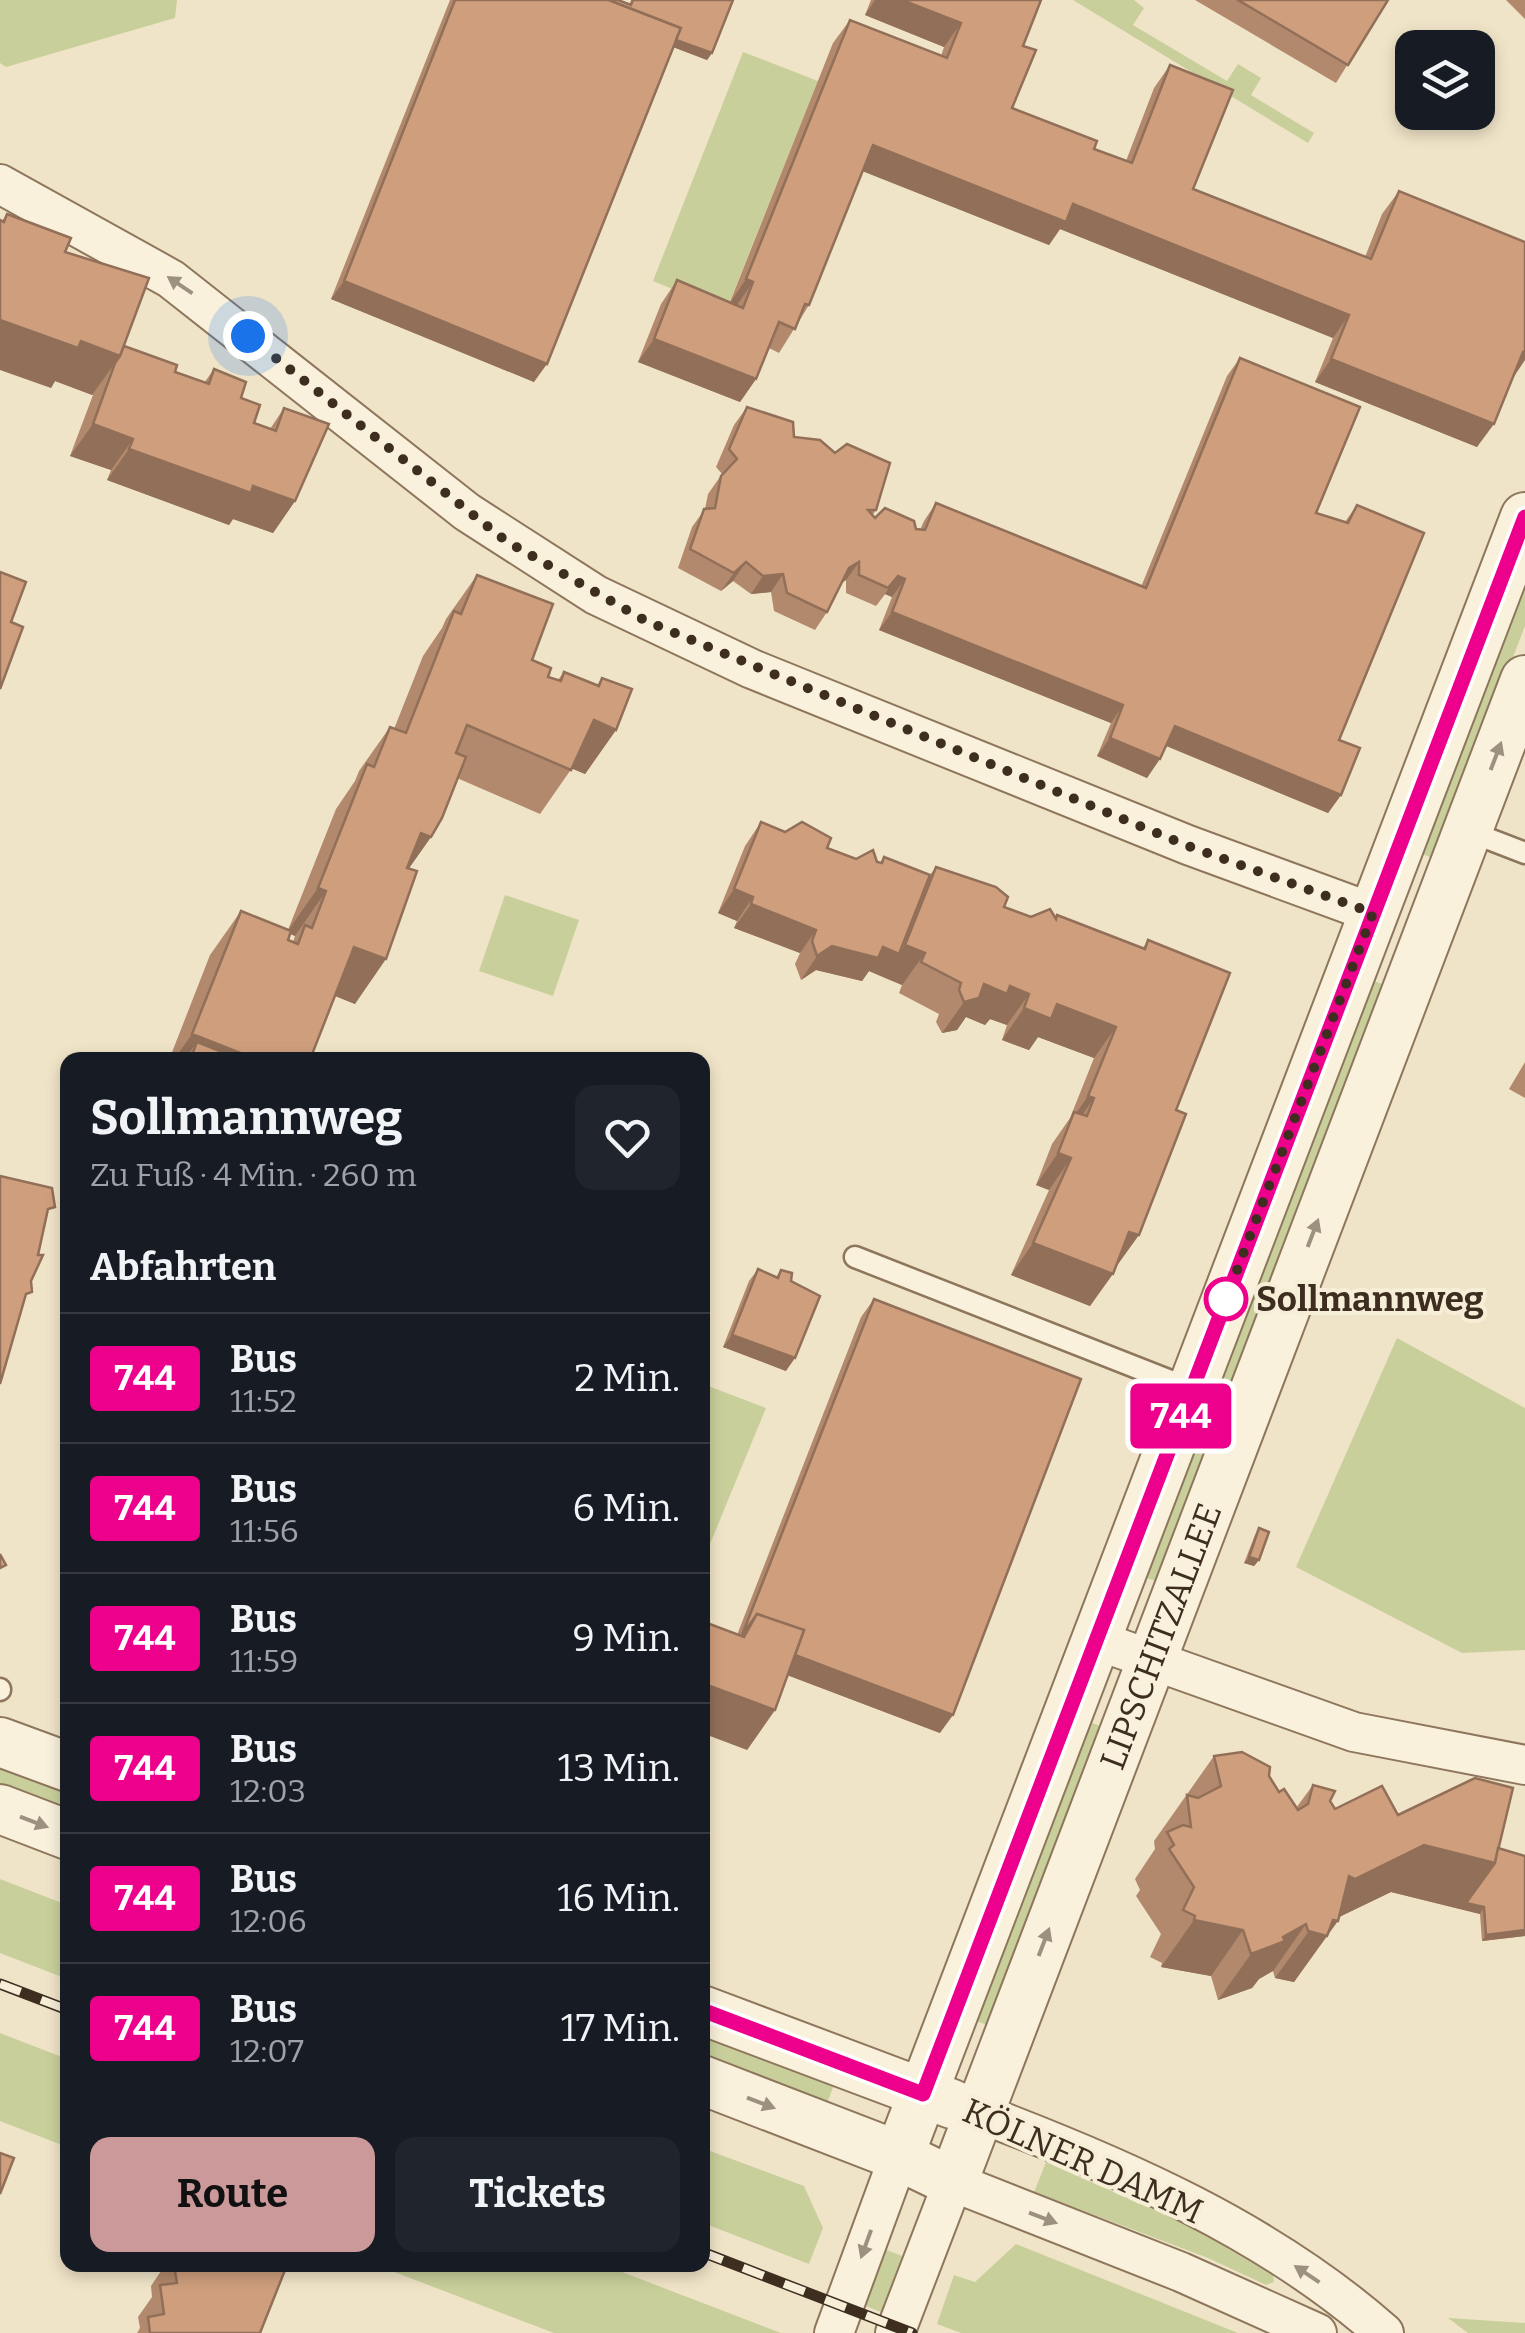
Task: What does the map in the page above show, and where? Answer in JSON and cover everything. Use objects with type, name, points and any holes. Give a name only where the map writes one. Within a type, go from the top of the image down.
[{"type":"street","points":[[0,184],[172,279],[466,512],[596,595],[752,669],[1188,846],[1428,934]]},
{"type":"street","name":"LIPSCHITZALLEE","points":[[899,2156],[1525,518]]},
{"type":"street","name":"LIPSCHITZALLEE","points":[[953,2182],[1525,680]]},
{"type":"street","points":[[1096,1640],[1354,1732],[1444,1753],[1525,1765]]},
{"type":"street","points":[[0,1742],[60,1765]]},
{"type":"street","points":[[0,1809],[60,1832]]},
{"type":"street","name":"KÖLNER DAMM","points":[[710,2013],[1054,2141],[1193,2206],[1283,2258],[1349,2302],[1384,2333]]},
{"type":"street","name":"KÖLNER DAMM","points":[[710,2083],[1181,2272],[1317,2333]]},
{"type":"street","points":[[834,2333],[899,2156]]},
{"type":"street","points":[[895,2333],[953,2182]]},
{"type":"lane","points":[[1468,831],[1525,853]]},
{"type":"lane","points":[[855,1257],[1192,1389]]},
{"type":"green space","points":[[0,0],[177,0],[175,18],[6,67],[0,63]]},
{"type":"green space","points":[[1073,0],[1134,0],[1144,8],[1133,25],[1227,81],[1238,64],[1261,78],[1251,95],[1314,133],[1308,143]]},
{"type":"green space","points":[[743,52],[818,81],[726,311],[653,281]]},
{"type":"green space","points":[[1525,571],[1525,626],[1435,859],[1417,852]]},
{"type":"green space","points":[[505,895],[579,920],[553,996],[479,971]]},
{"type":"green space","points":[[1369,979],[1387,986],[1159,1582],[1141,1576]]},
{"type":"green space","points":[[1397,1338],[1525,1408],[1525,1650],[1462,1653],[1296,1567]]},
{"type":"green space","points":[[710,1387],[766,1408],[710,1544]]},
{"type":"green space","points":[[1086,1721],[1104,1727],[989,2026],[972,2019]]},
{"type":"green space","points":[[0,1762],[60,1785],[60,1812],[0,1789]]},
{"type":"green space","points":[[0,1879],[60,1902],[60,1976],[0,1953]]},
{"type":"green space","points":[[0,2033],[60,2056],[60,2144],[0,2121]]},
{"type":"green space","points":[[710,2034],[835,2082],[826,2106],[710,2061]]},
{"type":"green space","points":[[710,2151],[804,2186],[823,2228],[809,2264],[710,2226]]},
{"type":"green space","points":[[1046,2162],[1184,2223],[1273,2275],[1274,2282],[1266,2285],[1208,2258],[1034,2192]]},
{"type":"green space","points":[[1016,2244],[1238,2333],[961,2333],[937,2324],[954,2275],[975,2282]]},
{"type":"green space","points":[[884,2249],[902,2256],[881,2312],[863,2305]]},
{"type":"green space","points":[[394,2272],[622,2272],[781,2333],[554,2333]]},
{"type":"green space","points":[[1448,2318],[1525,2323],[1525,2333],[1468,2333]]},
{"type":"building","points":[[455,0],[609,0],[681,28],[547,364],[344,281]]},
{"type":"building","points":[[609,0],[631,5],[633,0],[733,0],[712,53],[676,40],[681,28]]},
{"type":"building","points":[[902,0],[1041,0],[1023,46],[1036,50],[1012,108],[1097,141],[1094,149],[1132,163],[1170,65],[1233,90],[1193,189],[1371,259],[1399,191],[1525,242],[1525,353],[1494,424],[1331,359],[1349,315],[1073,204],[1066,222],[873,145],[809,305],[805,304],[795,329],[779,322],[756,379],[654,339],[677,280],[743,308],[753,282],[746,279],[850,20],[947,58],[961,23]]},
{"type":"building","points":[[1238,0],[1388,0],[1348,65]]},
{"type":"building","points":[[7,214],[71,238],[65,252],[149,278],[120,356],[81,341],[78,348],[0,320],[0,220],[4,222]]},
{"type":"building","points":[[124,346],[177,365],[175,372],[209,384],[214,369],[246,382],[241,398],[260,405],[254,423],[276,431],[284,408],[329,424],[295,501],[253,486],[251,493],[129,449],[133,439],[93,424]]},
{"type":"building","points":[[1240,358],[1360,407],[1316,513],[1348,523],[1357,505],[1424,533],[1339,740],[1360,748],[1341,795],[1175,726],[1160,759],[1110,738],[1123,705],[892,612],[905,579],[898,576],[888,588],[859,575],[859,562],[849,568],[827,612],[787,593],[783,574],[763,576],[746,562],[734,573],[690,549],[704,509],[715,508],[721,476],[737,459],[729,449],[747,407],[793,422],[794,437],[820,440],[835,453],[847,444],[890,463],[876,510],[868,510],[875,518],[885,508],[914,521],[916,529],[925,530],[936,503],[1146,588]]},
{"type":"building","points":[[0,572],[26,582],[11,622],[23,627],[0,689]]},
{"type":"building","points":[[477,575],[553,604],[532,660],[551,668],[548,677],[561,681],[564,672],[599,686],[602,678],[632,689],[616,730],[594,720],[571,770],[467,725],[456,753],[466,757],[442,818],[431,837],[421,833],[407,868],[417,871],[386,959],[354,947],[313,1052],[238,1052],[192,1034],[241,911],[291,931],[288,940],[298,944],[305,925],[312,928],[326,891],[318,888],[367,764],[374,767],[390,727],[406,733],[454,611],[461,614]]},
{"type":"building","points":[[761,822],[785,832],[802,822],[831,838],[827,848],[856,859],[873,850],[877,862],[882,863],[884,857],[930,875],[899,954],[883,947],[878,958],[832,946],[817,956],[812,941],[816,930],[751,904],[753,897],[734,889]]},
{"type":"building","points":[[936,867],[996,887],[1008,897],[1004,907],[1031,917],[1050,909],[1056,919],[1057,915],[1145,949],[1148,940],[1230,973],[1176,1110],[1186,1114],[1139,1235],[1129,1232],[1113,1274],[1033,1243],[1071,1158],[1058,1153],[1074,1112],[1087,1116],[1094,1098],[1088,1096],[1116,1027],[1057,1004],[1051,1019],[1024,1008],[1029,994],[1010,986],[1007,994],[984,984],[979,998],[964,1002],[959,990],[961,983],[921,962],[925,953],[905,945]]},
{"type":"building","points":[[197,1042],[223,1052],[193,1052]]},
{"type":"building","points":[[0,1176],[52,1188],[55,1207],[48,1209],[38,1255],[43,1255],[31,1281],[32,1292],[26,1294],[0,1384]]},
{"type":"building","points":[[758,1269],[778,1278],[781,1270],[792,1273],[791,1281],[820,1296],[795,1358],[732,1335]]},
{"type":"building","points":[[874,1299],[1081,1379],[953,1715],[795,1655],[804,1630],[757,1614],[742,1635]]},
{"type":"building","points":[[1259,1528],[1269,1532],[1259,1560],[1249,1557]]},
{"type":"building","points":[[757,1614],[804,1630],[775,1710],[710,1686],[710,1624],[744,1637]]},
{"type":"building","points":[[1242,1752],[1270,1767],[1269,1776],[1279,1792],[1284,1789],[1298,1810],[1308,1804],[1313,1785],[1335,1791],[1330,1801],[1335,1809],[1382,1786],[1398,1815],[1475,1778],[1513,1788],[1495,1863],[1424,1845],[1355,1879],[1349,1876],[1338,1921],[1333,1920],[1327,1936],[1308,1931],[1306,1924],[1283,1937],[1285,1941],[1251,1954],[1243,1930],[1194,1920],[1195,1916],[1183,1910],[1194,1887],[1169,1849],[1174,1845],[1167,1832],[1183,1825],[1191,1827],[1187,1795],[1198,1798],[1221,1786],[1214,1756]]},
{"type":"building","points":[[1498,1848],[1525,1856],[1525,1930],[1486,1935],[1484,1907],[1466,1903],[1495,1863]]},
{"type":"building","points":[[0,2153],[14,2158],[0,2194]]},
{"type":"building","points":[[175,2272],[284,2272],[260,2333],[150,2333],[148,2317],[164,2314],[160,2285],[177,2283]]},
{"type":"railway","points":[[0,1984],[60,2007]]},
{"type":"railway","points":[[710,2255],[912,2333]]},
{"type":"bus line","name":"744","points":[[710,2013],[923,2094],[1525,517]]},
{"type":"place","name":"Sollmannweg","points":[[1226,1299]]},
{"type":"route","points":[[248,336],[506,541],[646,621],[752,669],[1188,846],[1373,913],[1226,1299]]}]
